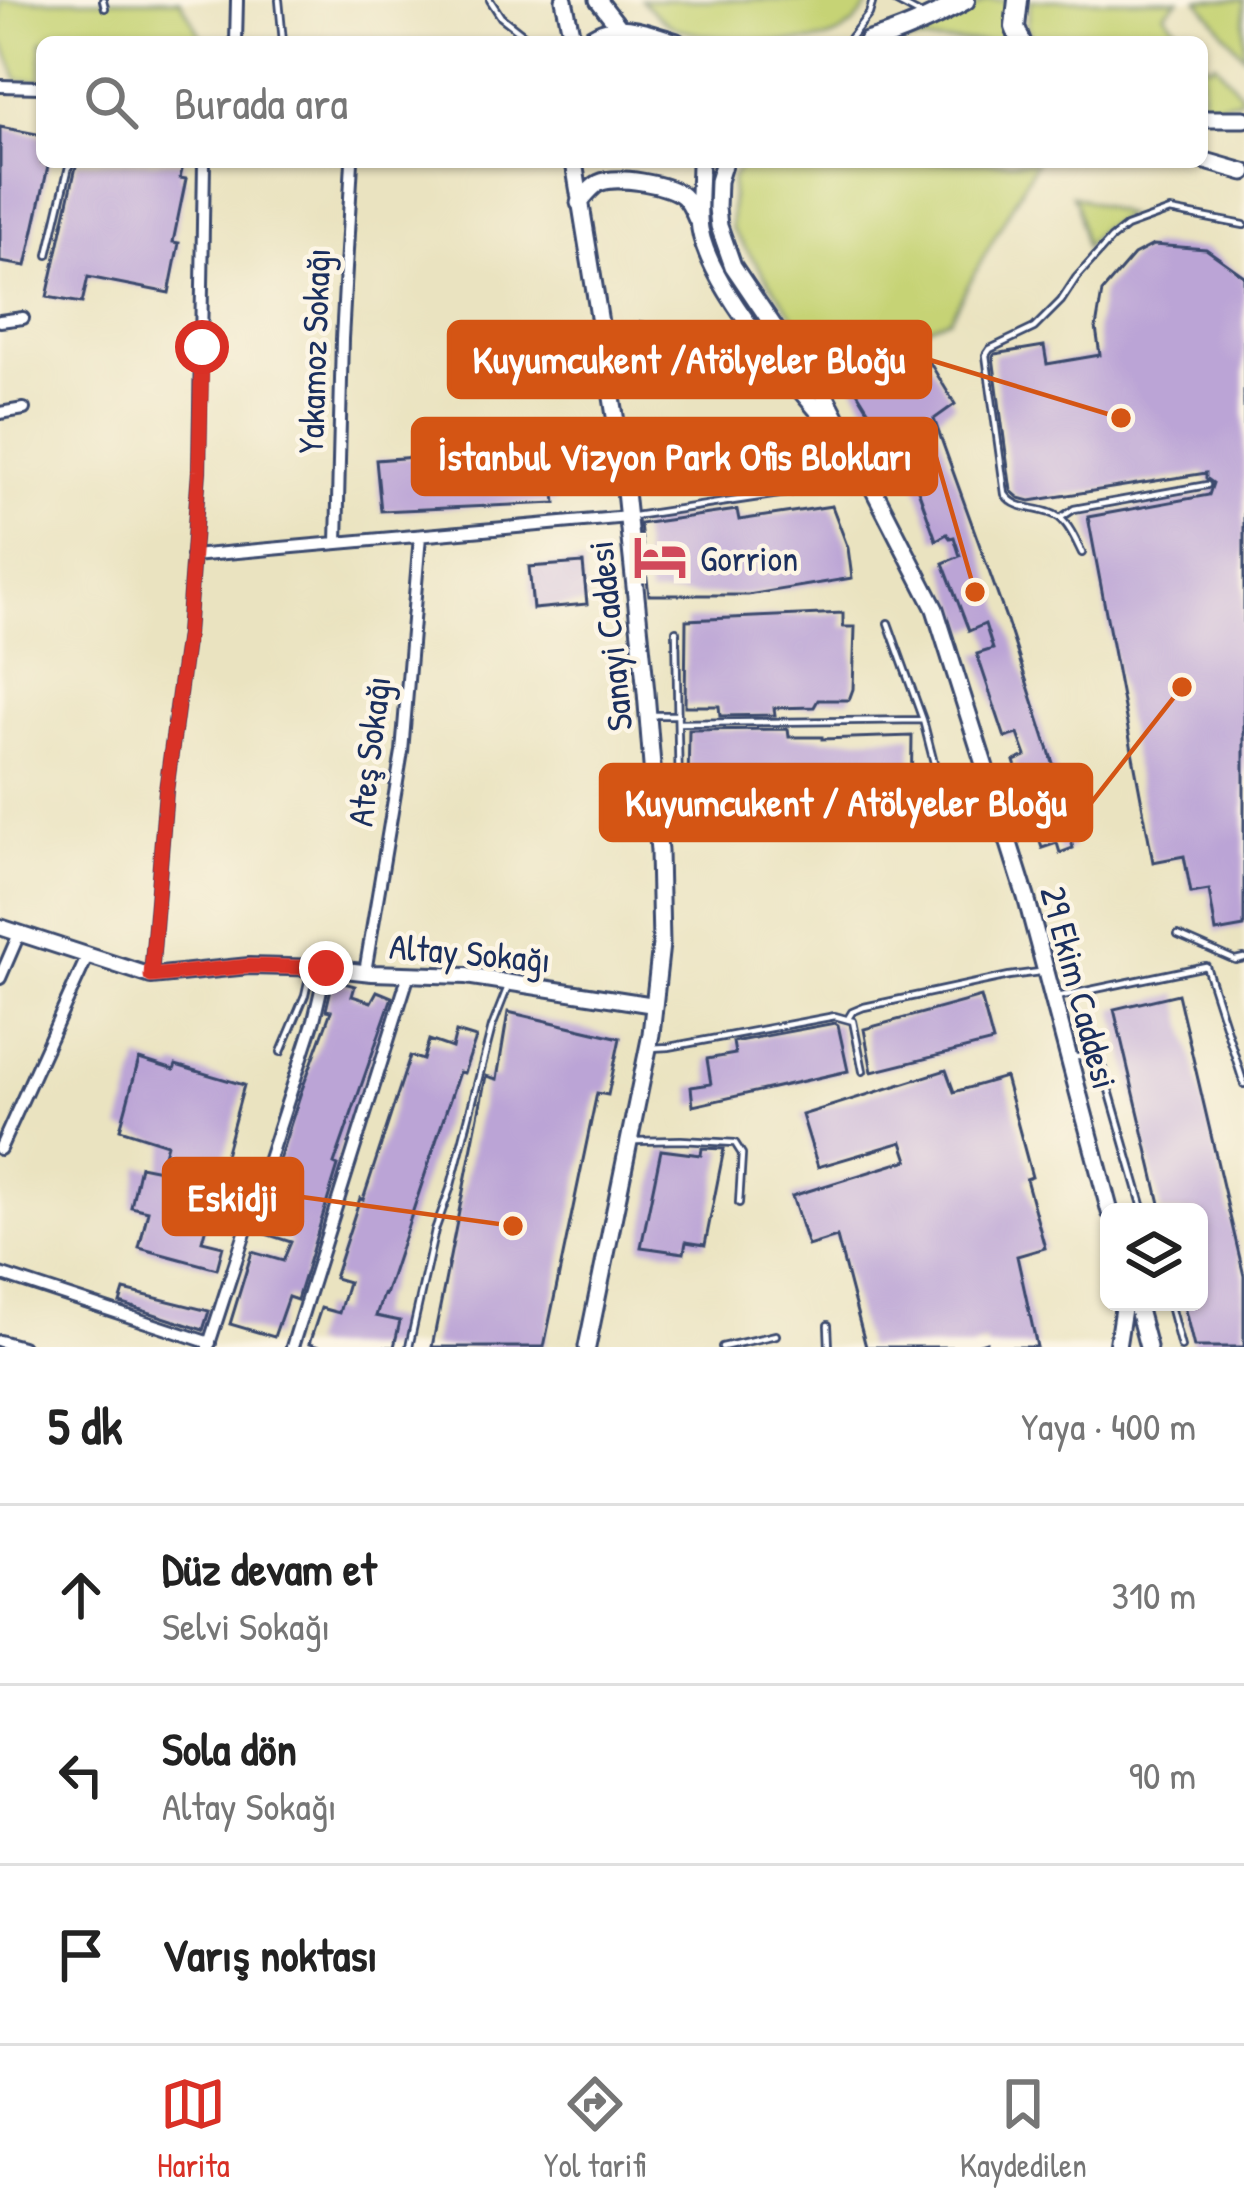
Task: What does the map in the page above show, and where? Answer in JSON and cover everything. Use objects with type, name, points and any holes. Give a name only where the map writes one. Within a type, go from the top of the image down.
[{"type":"highway","points":[[888,36],[931,20],[964,0]]},
{"type":"highway","points":[[1018,0],[1019,36]]},
{"type":"main road","points":[[564,0],[572,36]]},
{"type":"main road","points":[[598,0],[619,27]]},
{"type":"main road","points":[[594,36],[619,27],[654,36]]},
{"type":"main road","points":[[1208,119],[1244,119]]},
{"type":"main road","points":[[1208,162],[1244,172]]},
{"type":"main road","name":"Sanayi Caddesi","points":[[572,168],[621,453],[648,715],[662,944],[649,1048],[587,1347]]},
{"type":"main road","name":"29 Ekim Caddesi","points":[[700,168],[700,229],[710,262],[808,400],[850,449]]},
{"type":"main road","name":"29 Ekim Caddesi","points":[[722,168],[719,226],[733,266],[827,399],[934,609],[1019,875],[1108,1203]]},
{"type":"main road","points":[[579,203],[596,184],[611,180],[646,183],[686,198],[700,229]]},
{"type":"main road","points":[[1117,1347],[1123,1311]]},
{"type":"main road","points":[[1138,1311],[1148,1347]]},
{"type":"street","points":[[236,36],[237,0]]},
{"type":"street","points":[[0,88],[36,87]]},
{"type":"street","points":[[151,976],[199,471],[204,168]]},
{"type":"street","name":"Yakamoz Sokağı","points":[[337,543],[352,168]]},
{"type":"street","points":[[0,321],[23,318]]},
{"type":"street","points":[[0,413],[24,409]]},
{"type":"street","points":[[192,556],[628,517]]},
{"type":"street","name":"Ateş Sokağı","points":[[365,972],[402,752],[420,536]]},
{"type":"street","name":"Altay Sokağı","points":[[0,927],[151,976],[249,966],[466,976],[655,1005]]},
{"type":"street","points":[[0,978],[20,934]]},
{"type":"street","points":[[0,1149],[88,956]]},
{"type":"street","points":[[0,1274],[209,1345],[314,1020],[318,968]]},
{"type":"street","points":[[292,1347],[409,974]]},
{"type":"street","points":[[0,1341],[22,1347]]},
{"type":"lane","points":[[279,0],[282,36]]},
{"type":"lane","points":[[490,0],[500,17],[525,36]]},
{"type":"lane","points":[[852,36],[869,14],[873,0]]},
{"type":"lane","points":[[893,0],[931,20]]},
{"type":"lane","points":[[49,255],[69,168]]},
{"type":"lane","points":[[1082,553],[1060,518],[1012,504],[1005,494],[986,355],[1034,328],[1111,238],[1126,227],[1170,211],[1244,225]]},
{"type":"lane","points":[[591,454],[621,453]]},
{"type":"lane","points":[[628,517],[868,481]]},
{"type":"lane","points":[[1060,518],[1074,509],[1207,485]]},
{"type":"lane","points":[[888,623],[923,720],[945,806]]},
{"type":"lane","points":[[676,631],[679,793],[686,815]]},
{"type":"lane","points":[[648,715],[923,720]]},
{"type":"lane","points":[[1178,935],[1235,959],[1244,958]]},
{"type":"lane","points":[[1053,998],[1206,966],[1244,1084]]},
{"type":"lane","points":[[281,1052],[318,968]]},
{"type":"lane","points":[[848,1019],[864,1007],[1046,971]]},
{"type":"lane","points":[[409,1347],[435,1230],[509,982]]},
{"type":"lane","points":[[649,1048],[827,1016],[853,1022],[863,1071]]},
{"type":"lane","points":[[1069,1057],[1089,1058],[1103,1069],[1141,1203]]},
{"type":"lane","points":[[631,1141],[735,1143],[742,1154],[739,1204]]},
{"type":"lane","points":[[1171,1311],[1181,1347]]},
{"type":"lane","points":[[828,1325],[829,1347]]},
{"type":"lane","points":[[722,1347],[776,1335]]},
{"type":"green space","points":[[0,0],[180,0],[201,36],[36,36],[36,80],[18,80],[0,36]]},
{"type":"green space","points":[[641,0],[867,0],[868,6],[834,36],[714,36],[666,23]]},
{"type":"green space","points":[[987,0],[1010,0],[1013,36],[915,36]]},
{"type":"green space","points":[[1031,0],[1179,0],[1164,13],[1183,36],[1031,36],[1027,26]]},
{"type":"green space","points":[[1198,0],[1244,0],[1244,56]]},
{"type":"green space","points":[[1215,62],[1242,95],[1239,100],[1208,102],[1208,65]]},
{"type":"green space","points":[[739,168],[1033,168],[950,318],[830,367],[731,228],[732,178]]},
{"type":"green space","points":[[1072,195],[1127,215],[1101,228],[1085,247]]},
{"type":"building","points":[[0,127],[36,134],[36,168],[48,168],[26,266],[0,262]]},
{"type":"building","points":[[76,168],[182,168],[180,178],[186,179],[169,293],[88,277],[82,303],[47,297]]},
{"type":"building","points":[[1153,245],[1206,249],[1244,276],[1244,927],[1216,932],[1209,890],[1191,893],[1184,856],[1153,862],[1088,517],[1209,495],[1213,483],[1206,473],[1030,501],[1019,498],[1011,491],[993,357],[1044,346],[1047,364],[1100,355],[1096,328],[1102,292],[1134,255]]},
{"type":"building","points":[[641,322],[719,331],[716,364],[637,356]]},
{"type":"building","points":[[916,340],[955,404],[934,419],[1007,621],[1076,834],[1070,836],[1073,848],[1060,853],[1057,843],[1042,848],[1014,761],[1026,756],[1018,734],[1005,738],[977,654],[993,649],[985,624],[969,631],[943,563],[960,556],[954,537],[947,534],[936,540],[906,456],[917,452],[905,430],[888,442],[851,382],[867,371],[864,366],[897,345],[901,350]]},
{"type":"building","points":[[550,447],[556,503],[381,511],[376,460]]},
{"type":"building","points":[[832,506],[848,548],[852,578],[748,595],[649,595],[640,524],[737,510],[739,520]]},
{"type":"building","points":[[583,563],[587,604],[533,609],[529,567]]},
{"type":"building","points":[[843,613],[843,627],[855,627],[849,700],[774,708],[775,715],[720,716],[719,706],[685,706],[686,620]]},
{"type":"building","points":[[788,729],[789,737],[822,739],[912,736],[911,804],[849,808],[848,785],[823,784],[822,810],[692,810],[689,730]]},
{"type":"building","points":[[333,980],[355,986],[352,996],[371,1002],[377,991],[392,997],[334,1164],[338,1166],[297,1300],[288,1297],[274,1337],[230,1324],[252,1252],[283,1261],[291,1242],[256,1231],[331,1011],[326,1010]]},
{"type":"building","points":[[1178,994],[1244,1276],[1244,1347],[1194,1347],[1185,1311],[1208,1311],[1208,1203],[1160,1203],[1114,1009]]},
{"type":"building","points":[[981,997],[993,1042],[872,1072],[864,1029]]},
{"type":"building","points":[[508,1012],[620,1038],[608,1095],[597,1093],[544,1347],[432,1347],[486,1076],[497,1079]]},
{"type":"building","points":[[835,1023],[848,1071],[693,1106],[691,1087],[711,1084],[707,1059],[735,1054],[733,1042]]},
{"type":"building","points":[[456,1032],[476,1038],[464,1073],[459,1072],[376,1316],[400,1321],[394,1347],[309,1344],[321,1308],[339,1313],[348,1282],[334,1278],[410,1056],[423,1060],[429,1040],[452,1048]]},
{"type":"building","points":[[139,1059],[244,1085],[202,1241],[223,1246],[217,1269],[139,1248],[148,1211],[131,1207],[140,1166],[160,1170],[167,1144],[120,1129]]},
{"type":"building","points":[[946,1070],[954,1092],[1005,1077],[1045,1248],[1017,1256],[1037,1347],[986,1347],[986,1342],[970,1347],[866,1347],[837,1237],[808,1246],[792,1196],[908,1160],[902,1142],[818,1167],[802,1115]]},
{"type":"building","points":[[702,1148],[724,1149],[705,1245],[686,1242],[684,1253],[641,1247],[661,1150],[701,1155]]},
{"type":"building","points":[[124,1290],[209,1311],[203,1330],[120,1303]]},
{"type":"place","name":"Kuyumcukent /Atölyeler Bloğu","points":[[1121,418]]},
{"type":"place","name":"Gorrion","points":[[660,557]]},
{"type":"place","name":"İstanbul Vizyon Park Ofis Blokları","points":[[975,592]]},
{"type":"place","name":"Kuyumcukent / Atölyeler Bloğu","points":[[1182,687]]},
{"type":"place","name":"Eskidji","points":[[513,1226]]},
{"type":"route","points":[[202,347],[187,634],[166,791],[151,976],[249,966],[326,968]]}]
